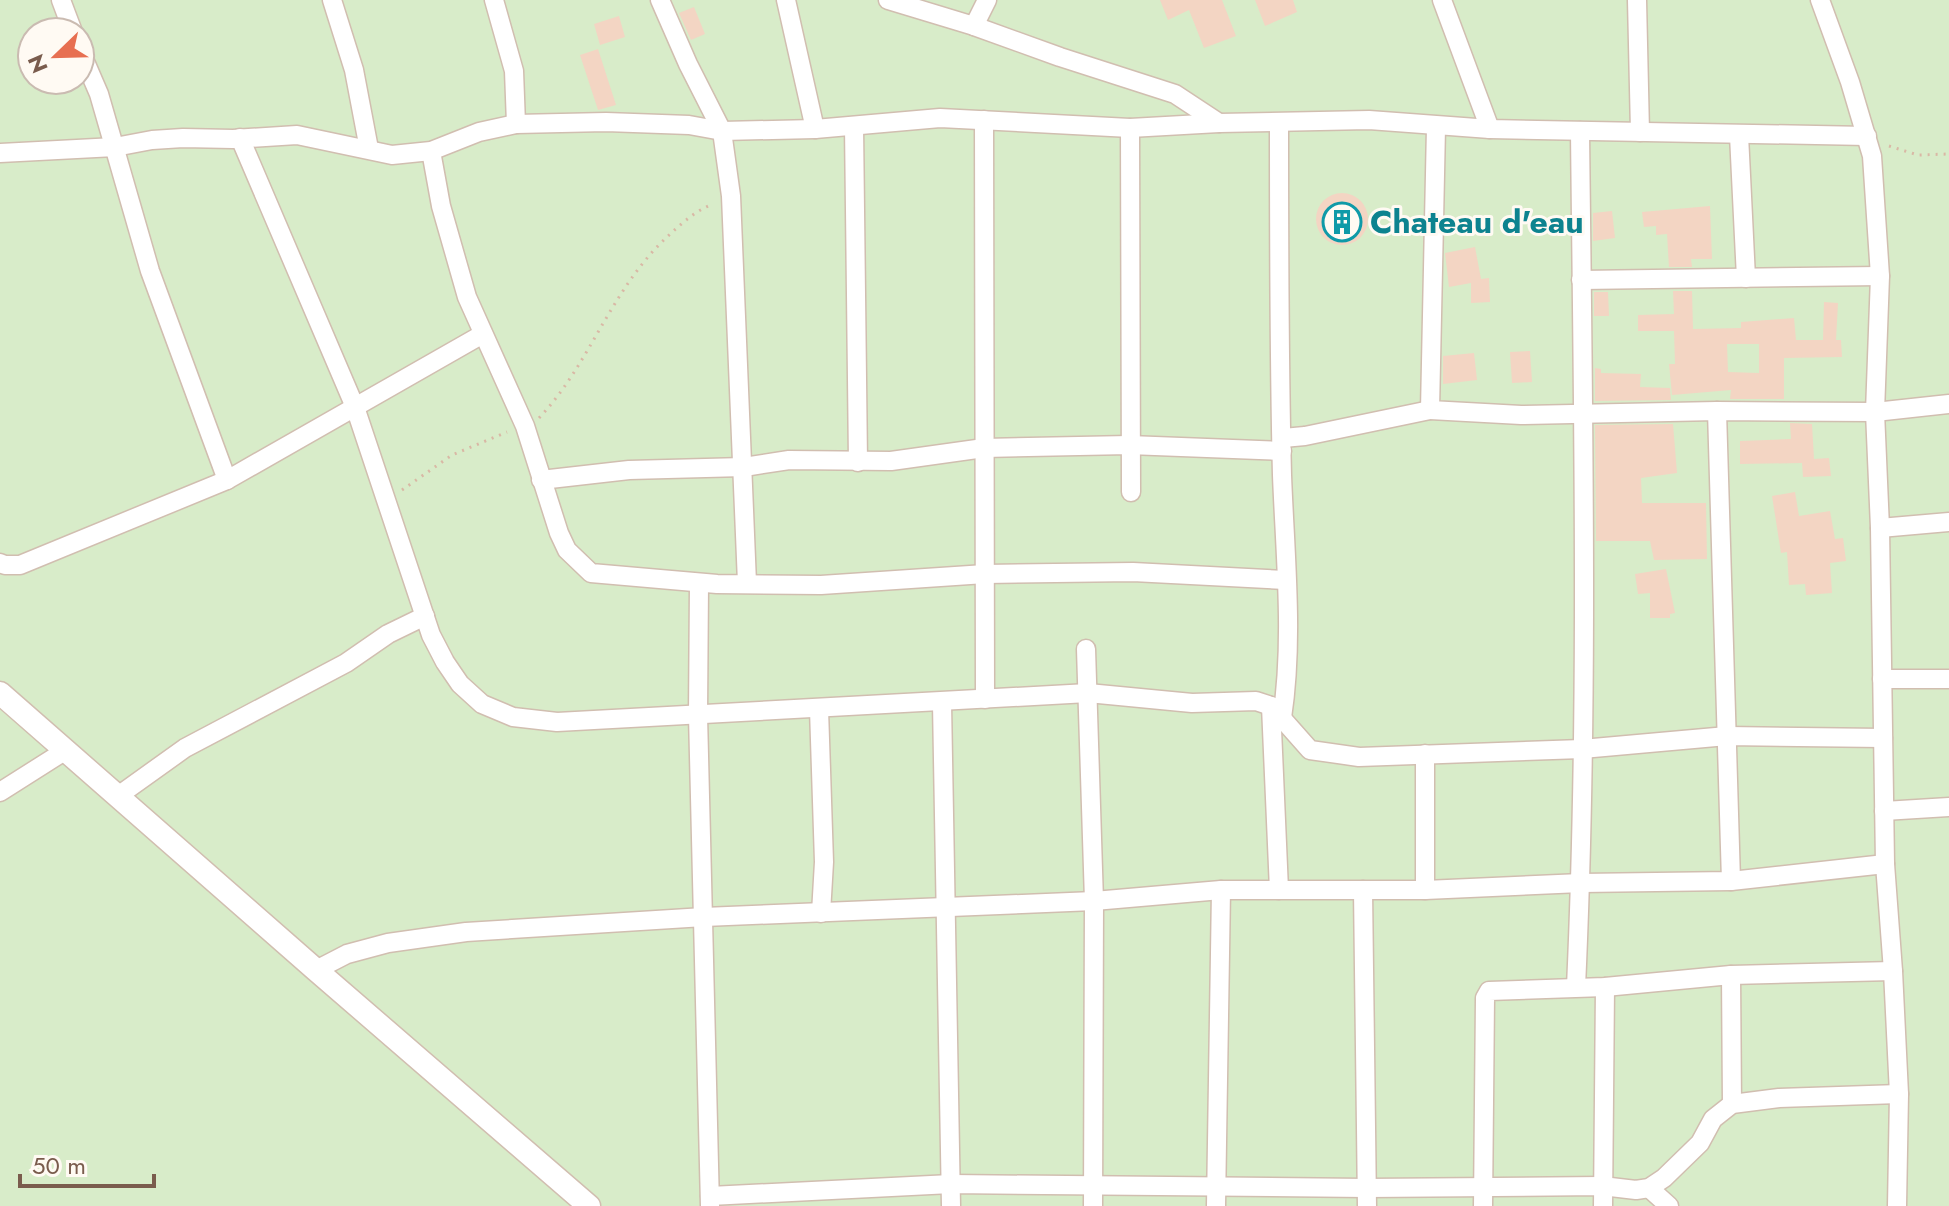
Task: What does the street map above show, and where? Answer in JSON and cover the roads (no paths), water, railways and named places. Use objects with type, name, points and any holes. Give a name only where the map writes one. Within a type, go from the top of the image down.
[{"type":"street","points":[[332,0],[354,70],[369,149]]},
{"type":"street","points":[[494,0],[514,71],[516,124]]},
{"type":"street","points":[[660,0],[722,131],[731,196],[747,583]]},
{"type":"street","points":[[786,0],[815,129]]},
{"type":"street","points":[[888,0],[1175,94],[1219,123]]},
{"type":"street","points":[[974,26],[987,0]]},
{"type":"street","points":[[1442,0],[1490,129]]},
{"type":"street","points":[[1637,0],[1640,132]]},
{"type":"street","points":[[1820,0],[1850,82],[1872,156],[1880,276],[1875,412],[1880,528],[1885,864],[1899,1094],[1897,1206]]},
{"type":"street","points":[[96,87],[150,271],[227,480]]},
{"type":"street","points":[[0,153],[115,147],[152,140],[297,135],[407,155],[431,151],[479,132],[516,124],[606,122],[689,125],[722,131],[815,129],[940,118],[1130,128],[1369,120],[1490,129],[1867,136]]},
{"type":"street","points":[[984,120],[985,699]]},
{"type":"street","points":[[1279,123],[1286,690],[1276,712],[1279,890]]},
{"type":"street","points":[[854,126],[858,462]]},
{"type":"street","points":[[1430,410],[1436,127]]},
{"type":"street","points":[[1130,128],[1131,492]]},
{"type":"street","points":[[1576,987],[1582,749],[1580,131]]},
{"type":"street","points":[[1739,135],[1746,278]]},
{"type":"street","points":[[240,138],[355,407],[431,635],[460,684],[482,704],[513,717],[557,722],[1088,693],[1192,703],[1242,700],[1276,712],[1310,750],[1359,757],[1582,749],[1727,736],[1883,738]]},
{"type":"street","points":[[431,151],[453,252],[483,334],[525,426],[567,550],[591,573],[699,584],[821,585],[985,574],[1133,572],[1285,580]]},
{"type":"street","points":[[1581,280],[1880,276]]},
{"type":"street","points":[[0,563],[20,565],[227,480],[483,334]]},
{"type":"street","points":[[541,480],[629,470],[744,467],[789,460],[891,461],[984,448],[1282,444],[1305,436],[1430,410],[1521,415],[1875,412],[1949,404]]},
{"type":"street","points":[[1717,411],[1731,881]]},
{"type":"street","points":[[1880,528],[1949,522]]},
{"type":"street","points":[[699,584],[698,715],[710,1201],[826,1199],[951,1184],[1217,1184],[1367,1197],[1483,1197],[1602,1186],[1636,1190],[1649,1188],[1681,1164],[1700,1143],[1713,1119],[1732,1104],[1779,1098],[1899,1094]]},
{"type":"street","points":[[118,796],[185,748],[346,663],[388,634],[425,616]]},
{"type":"street","points":[[1086,649],[1094,901],[1093,1206]]},
{"type":"street","points":[[1882,679],[1949,679]]},
{"type":"street","points":[[0,693],[589,1206]]},
{"type":"street","points":[[942,703],[951,1206]]},
{"type":"street","points":[[819,709],[824,862],[821,913]]},
{"type":"street","points":[[0,792],[66,750]]},
{"type":"street","points":[[1425,754],[1425,890]]},
{"type":"street","points":[[1884,811],[1949,807]]},
{"type":"street","points":[[316,970],[347,954],[388,943],[466,932],[704,917],[1094,901],[1221,890],[1425,890],[1581,883],[1731,881],[1885,864]]},
{"type":"street","points":[[1216,1206],[1221,890]]},
{"type":"street","points":[[1363,890],[1367,1197]]},
{"type":"street","points":[[1483,1197],[1486,994],[1498,989],[1605,987],[1731,975],[1893,971]]},
{"type":"street","points":[[1731,975],[1732,1104]]},
{"type":"street","points":[[1603,1206],[1605,987]]},
{"type":"street","points":[[1649,1188],[1669,1206]]},
{"type":"place","name":"Chateau d'eau","points":[[1342,222]]}]
